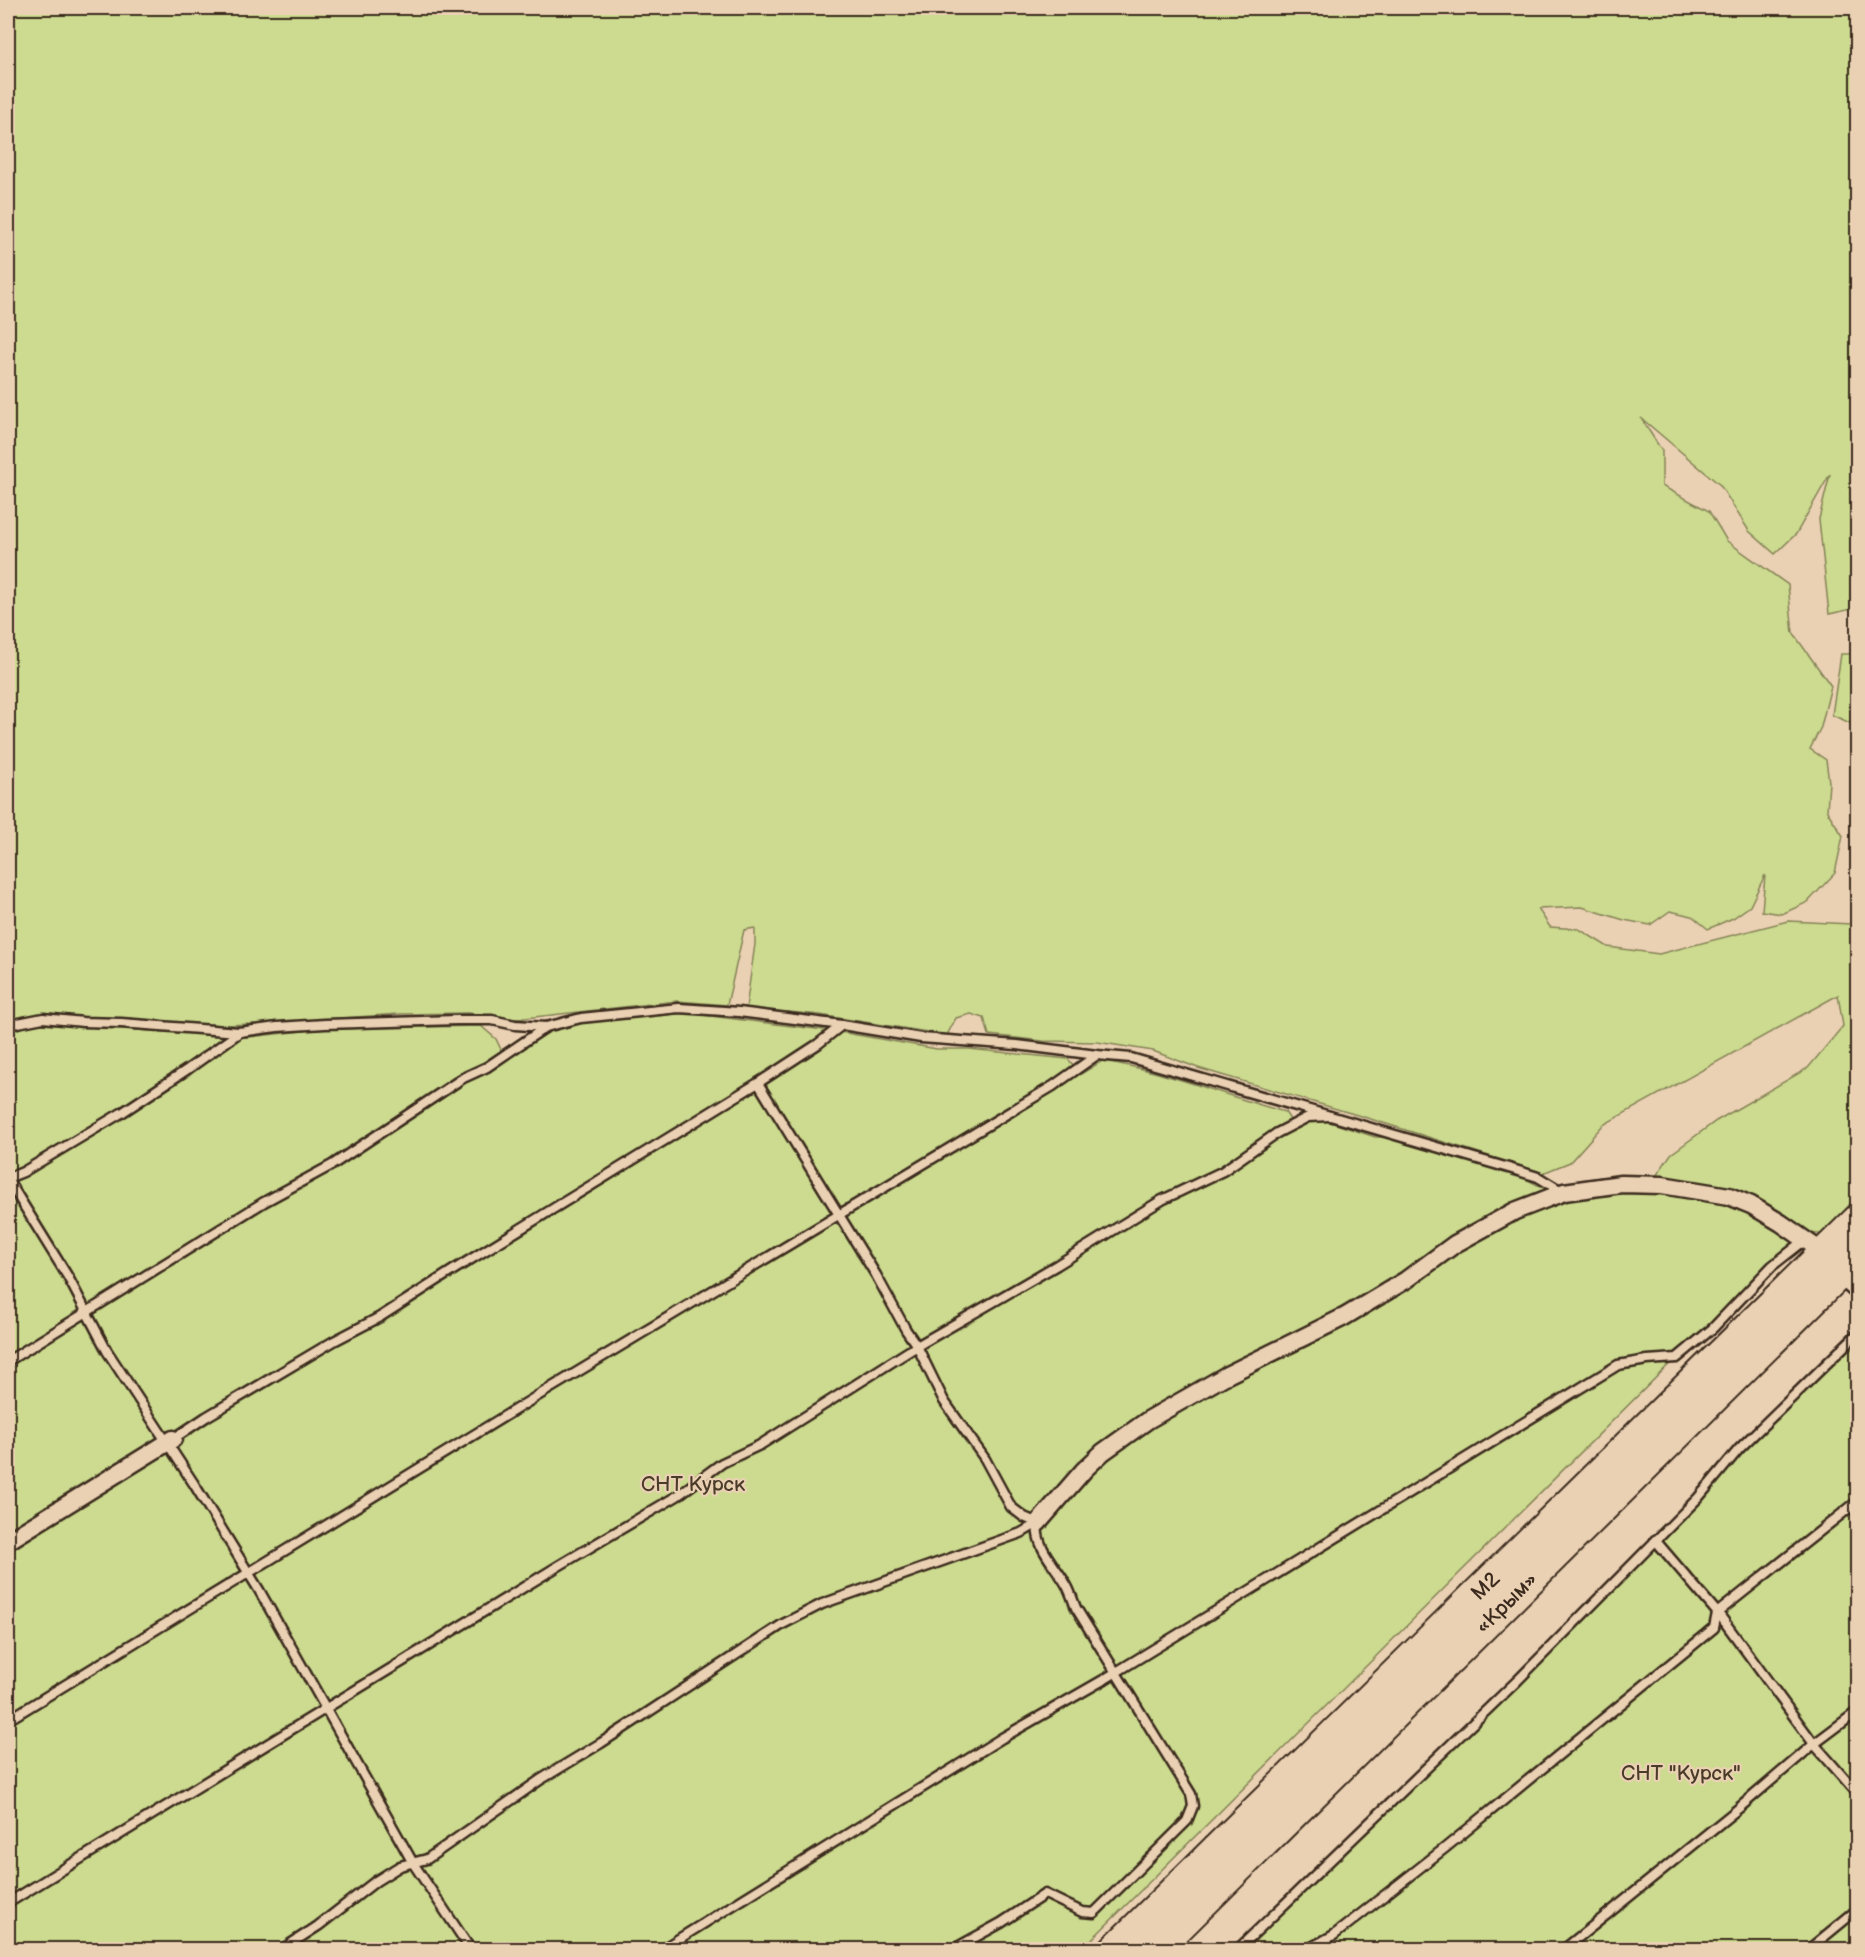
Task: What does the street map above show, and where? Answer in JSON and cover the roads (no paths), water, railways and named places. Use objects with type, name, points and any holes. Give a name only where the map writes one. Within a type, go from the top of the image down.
[{"type":"highway","name":"М2","points":[[1113,1950],[1836,1263],[1857,1220]]},
{"type":"highway","name":"«Крым»","points":[[1155,1950],[1836,1263]]},
{"type":"street","points":[[1038,1524],[1084,1470],[1103,1452],[1148,1420],[1225,1376],[1344,1317],[1406,1280],[1455,1244],[1515,1211],[1564,1192],[1621,1184],[1662,1185],[1729,1196],[1751,1205],[1836,1263]]},
{"type":"street","points":[[8,1541],[170,1442]]},
{"type":"lane","points":[[8,1025],[43,1018],[240,1032],[326,1023],[456,1020],[492,1020],[514,1025],[546,1027],[581,1018],[679,1008],[738,1012],[921,1038],[1017,1045],[1131,1058],[1538,1177],[1564,1192]]},
{"type":"lane","points":[[170,1442],[215,1412],[334,1341],[380,1317],[758,1083],[819,1044],[842,1025]]},
{"type":"lane","points":[[8,1361],[264,1202],[332,1165],[463,1078],[487,1067],[546,1027]]},
{"type":"lane","points":[[240,1032],[123,1112],[8,1179],[87,1311],[107,1351],[170,1442],[413,1863],[471,1950]]},
{"type":"lane","points":[[8,1720],[544,1392],[1053,1086],[1097,1055]]},
{"type":"lane","points":[[758,1083],[876,1275],[917,1346],[944,1401],[985,1459],[1011,1507],[1038,1524]]},
{"type":"lane","points":[[8,1904],[165,1805],[326,1710],[560,1565],[677,1496],[722,1463],[760,1445],[917,1346],[1058,1265],[1162,1200],[1223,1171],[1277,1133],[1308,1117],[1330,1116]]},
{"type":"lane","points":[[661,1950],[1002,1738],[1116,1672],[1618,1365],[1647,1359],[1677,1358],[1713,1328],[1772,1266],[1836,1263]]},
{"type":"lane","points":[[1237,1950],[1453,1745],[1698,1498],[1739,1449],[1857,1333]]},
{"type":"lane","points":[[1306,1950],[1334,1935],[1643,1687],[1714,1628],[1717,1613],[1857,1501]]},
{"type":"lane","points":[[952,1950],[1001,1923],[1045,1894],[1082,1912],[1094,1913],[1187,1821],[1193,1806],[1191,1794],[1076,1608],[1067,1585],[1043,1548],[1036,1532],[1038,1524]]},
{"type":"lane","points":[[282,1950],[318,1926],[376,1881],[400,1866],[427,1859],[521,1792],[602,1743],[783,1624],[822,1604],[1021,1533],[1038,1524]]},
{"type":"lane","points":[[1655,1540],[1717,1613],[1814,1744],[1857,1794]]},
{"type":"lane","points":[[1563,1950],[1857,1711]]},
{"type":"lane","points":[[1808,1950],[1857,1909]]},
{"type":"park label","name":"СНТ Курск","points":[[693,1484]]},
{"type":"park label","name":"СНТ \"Курск\"","points":[[1681,1773]]}]
